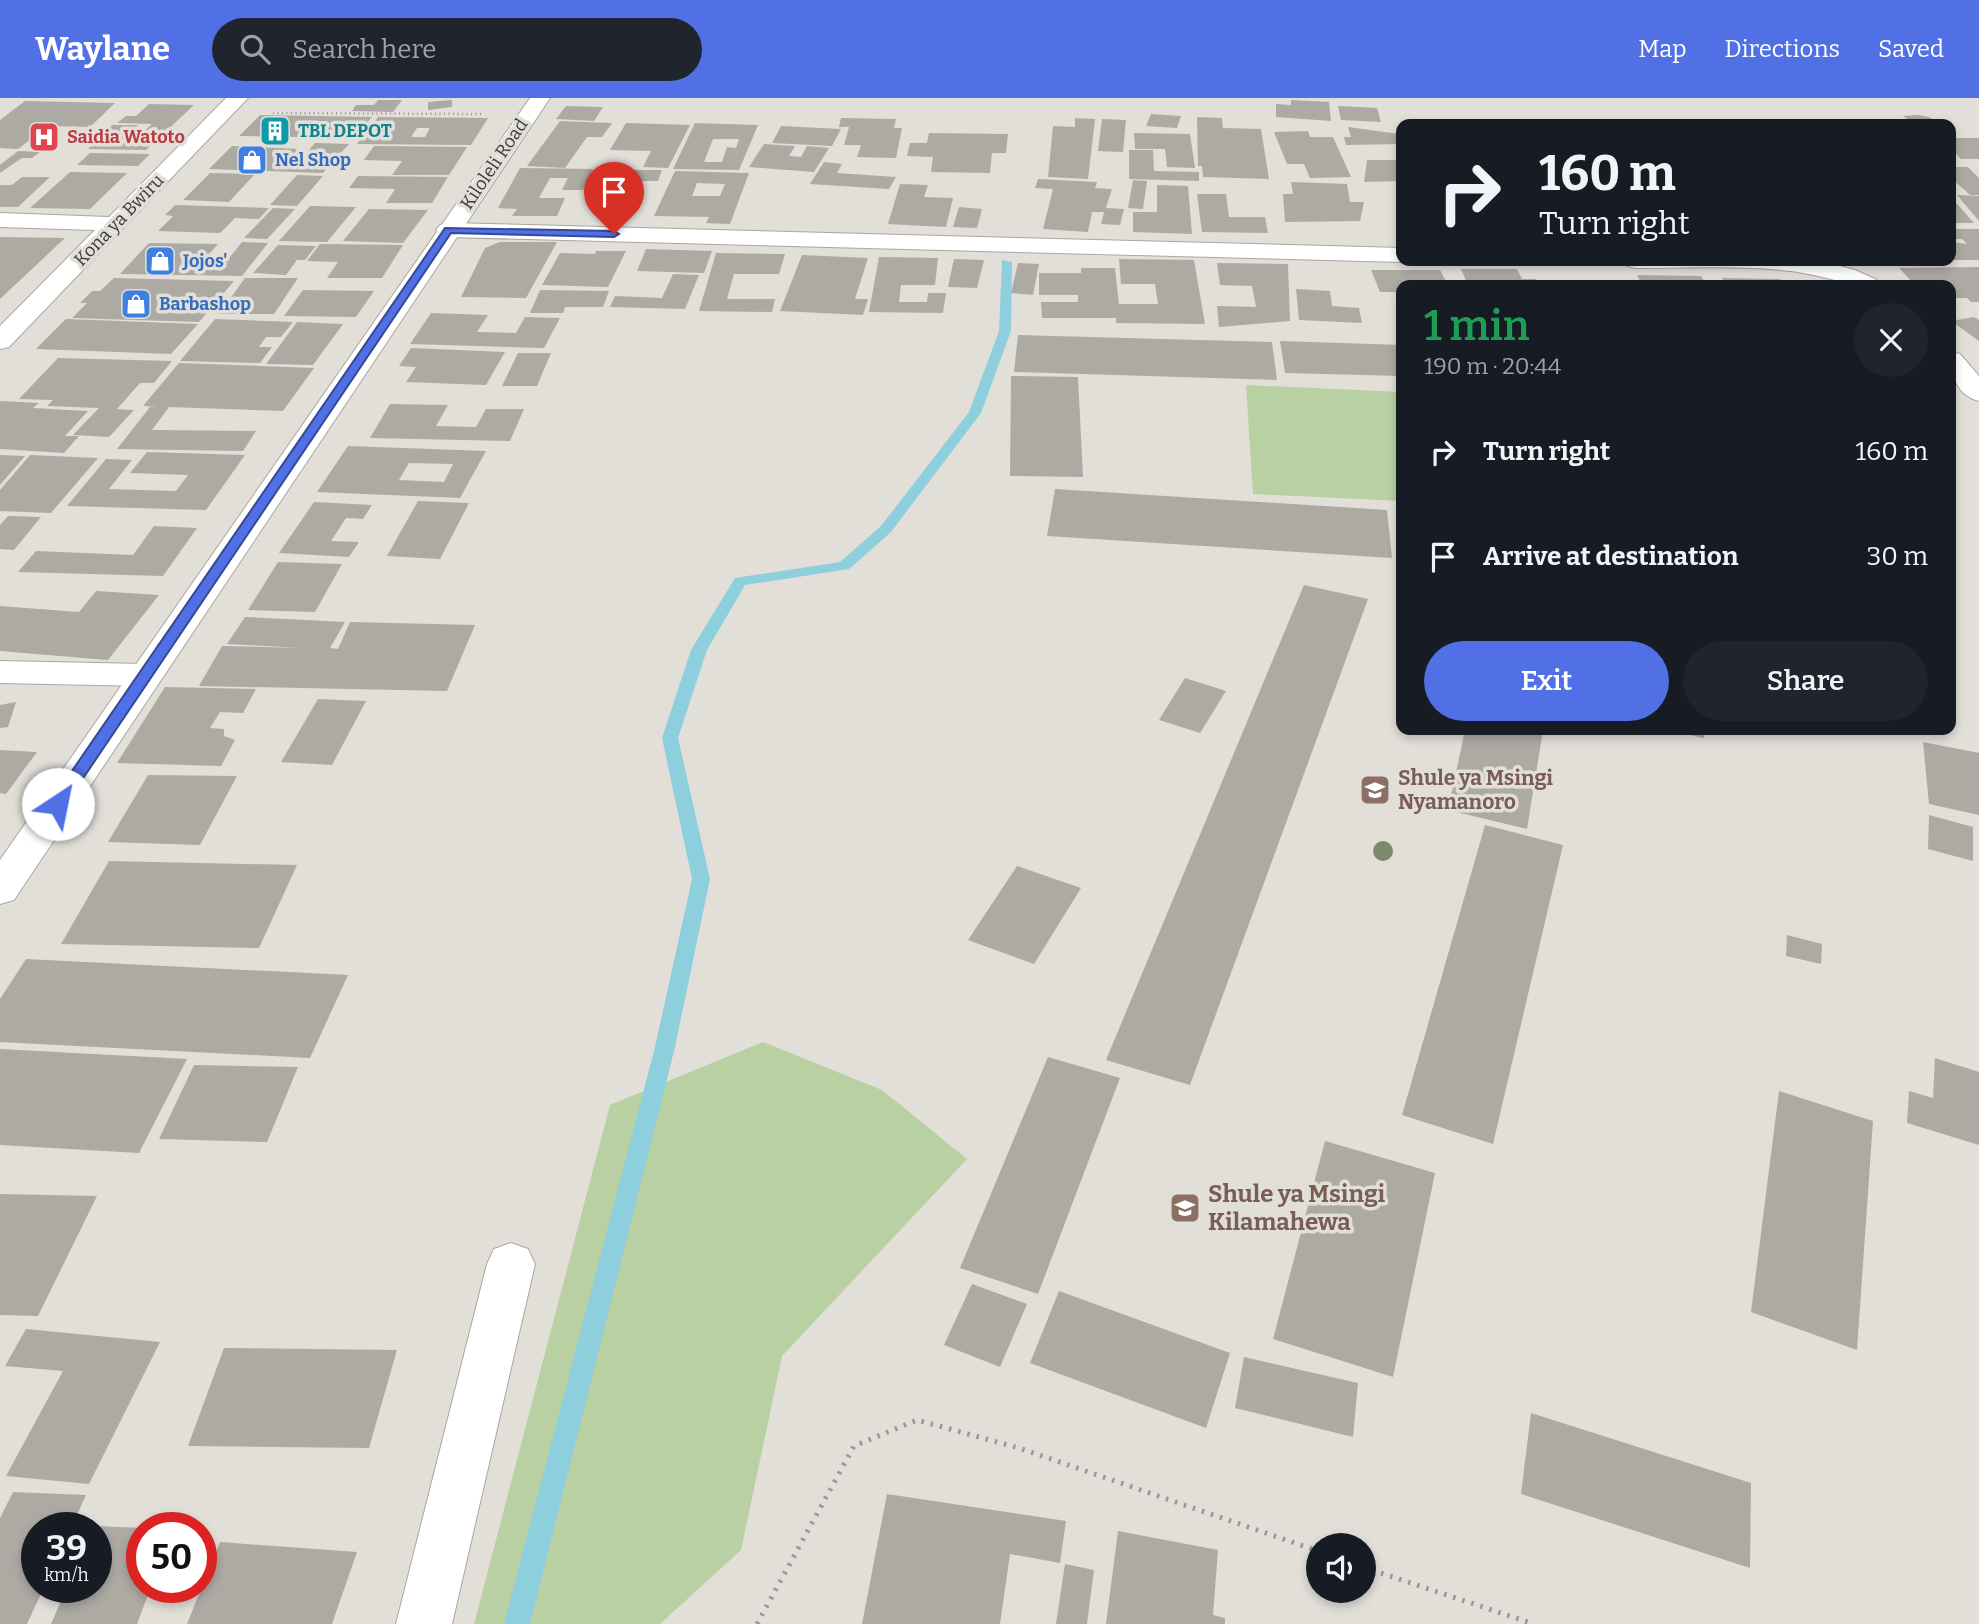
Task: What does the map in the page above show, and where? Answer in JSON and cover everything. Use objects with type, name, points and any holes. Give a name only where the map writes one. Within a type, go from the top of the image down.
[{"type":"street","name":"Kona ya Bwiru","points":[[0,341],[231,105]]},
{"type":"street","name":"Kiloleli Road","points":[[0,890],[533,106]]},
{"type":"street","points":[[0,220],[116,224]]},
{"type":"street","points":[[448,230],[1396,255]]},
{"type":"street","points":[[1799,266],[1826,270],[1854,280]]},
{"type":"street","points":[[1956,366],[1979,393]]},
{"type":"street","points":[[0,672],[145,675]]},
{"type":"street","points":[[424,1624],[511,1264]]},
{"type":"path","points":[[231,105],[533,106]]},
{"type":"path","points":[[757,1624],[854,1446],[917,1420],[1019,1448],[1306,1547]]},
{"type":"path","points":[[1376,1571],[1534,1624]]},
{"type":"green space","points":[[1246,385],[1396,392],[1396,501],[1253,494]]},
{"type":"green space","points":[[763,1042],[882,1090],[967,1159],[782,1356],[741,1550],[660,1624],[474,1624],[610,1105]]},
{"type":"building","points":[[378,100],[402,100],[393,112],[352,111],[356,105],[374,105]]},
{"type":"building","points":[[452,100],[452,107],[428,110],[428,102]]},
{"type":"building","points":[[1291,100],[1329,102],[1331,121],[1276,117],[1276,104],[1291,105]]},
{"type":"building","points":[[25,101],[115,103],[90,127],[48,126],[18,149],[0,148],[0,120]]},
{"type":"building","points":[[149,104],[194,105],[146,150],[88,149],[96,142],[132,143],[152,124],[117,123],[126,116],[136,116]]},
{"type":"building","points":[[566,106],[603,107],[594,121],[556,119]]},
{"type":"building","points":[[1338,106],[1377,108],[1381,122],[1341,120]]},
{"type":"building","points":[[1151,114],[1181,116],[1177,128],[1146,126]]},
{"type":"building","name":"TBL DEPOT","points":[[260,115],[372,117],[353,139],[319,138],[329,127],[310,126],[301,137],[239,136]]},
{"type":"building","points":[[1918,115],[1932,119],[1908,119],[1903,116]]},
{"type":"building","points":[[378,117],[488,118],[471,145],[357,144]],"holes":[[[417,128],[430,128],[425,137],[411,137]]]},
{"type":"building","points":[[1197,117],[1222,118],[1223,128],[1261,129],[1269,179],[1203,177],[1202,166],[1198,166]]},
{"type":"building","points":[[841,118],[896,119],[894,128],[902,128],[896,158],[857,157],[861,145],[844,145],[849,127],[839,127]]},
{"type":"building","points":[[1075,118],[1095,119],[1088,179],[1048,177],[1053,126],[1075,127]]},
{"type":"building","points":[[1102,119],[1126,120],[1123,152],[1098,151]]},
{"type":"building","points":[[560,121],[612,123],[602,137],[587,137],[565,168],[527,166]]},
{"type":"building","points":[[626,123],[690,125],[668,168],[643,167],[651,151],[610,150]]},
{"type":"building","points":[[695,123],[758,125],[739,170],[673,169]],"holes":[[[713,139],[739,139],[736,148],[727,147],[722,162],[704,162]]]},
{"type":"building","points":[[112,125],[138,125],[121,141],[95,140]]},
{"type":"building","points":[[781,126],[841,129],[832,146],[772,143]]},
{"type":"building","points":[[1348,127],[1396,134],[1396,144],[1346,145],[1344,137],[1351,137]]},
{"type":"building","points":[[1308,131],[1310,137],[1333,137],[1351,177],[1310,178],[1304,164],[1287,164],[1274,132]]},
{"type":"building","points":[[929,133],[1008,134],[1006,153],[992,153],[990,173],[931,172],[933,157],[907,156],[910,143],[927,143]]},
{"type":"building","points":[[1134,133],[1190,134],[1195,168],[1167,167],[1165,149],[1135,149]]},
{"type":"building","points":[[1956,138],[1979,138],[1979,159],[1961,159],[1956,154]]},
{"type":"building","points":[[315,143],[349,144],[323,173],[209,169],[232,146],[300,149],[289,160],[315,161],[324,151],[309,150]]},
{"type":"building","points":[[764,144],[795,146],[789,156],[801,157],[807,146],[829,148],[814,172],[749,167]]},
{"type":"building","points":[[374,146],[467,147],[449,175],[392,175],[402,161],[364,160]]},
{"type":"building","points":[[1129,150],[1153,150],[1154,171],[1199,172],[1199,181],[1129,179]]},
{"type":"building","points":[[18,151],[40,152],[32,158],[22,158],[0,173],[0,165]]},
{"type":"building","points":[[90,153],[150,154],[138,166],[77,165]]},
{"type":"building","points":[[1367,160],[1396,160],[1396,181],[1364,182]]},
{"type":"building","points":[[824,162],[842,164],[837,173],[896,177],[889,189],[810,184]]},
{"type":"building","points":[[1956,167],[1968,167],[1979,178],[1979,195],[1970,195],[1956,182]]},
{"type":"building","points":[[520,168],[593,169],[583,190],[562,190],[568,178],[550,178],[539,198],[565,198],[557,216],[512,216],[517,209],[498,208]]},
{"type":"building","points":[[598,170],[662,170],[658,181],[593,181]]},
{"type":"building","points":[[675,171],[749,173],[730,224],[706,223],[709,217],[654,216]],"holes":[[[697,183],[725,184],[720,196],[692,196]]]},
{"type":"building","points":[[70,172],[127,173],[90,209],[30,208]]},
{"type":"building","points":[[210,173],[255,174],[229,202],[183,200]]},
{"type":"building","points":[[297,175],[323,176],[297,206],[270,205]]},
{"type":"building","points":[[358,176],[448,177],[432,203],[386,203],[395,189],[349,188]]},
{"type":"building","points":[[22,177],[50,177],[18,207],[0,207],[0,185],[12,185]]},
{"type":"building","points":[[1038,179],[1097,182],[1095,188],[1112,189],[1106,208],[1124,209],[1120,225],[1101,224],[1104,212],[1092,212],[1088,232],[1043,229],[1053,189],[1035,188]]},
{"type":"building","points":[[1133,180],[1147,181],[1143,209],[1128,208]]},
{"type":"building","points":[[1291,182],[1347,184],[1350,202],[1364,202],[1360,221],[1285,222],[1283,194],[1293,194]]},
{"type":"building","points":[[900,184],[928,185],[924,197],[953,198],[946,227],[888,224]]},
{"type":"building","points":[[1157,185],[1188,186],[1192,234],[1133,232],[1133,212],[1157,212]]},
{"type":"building","points":[[1197,194],[1226,194],[1229,217],[1265,217],[1268,233],[1202,232]]},
{"type":"building","points":[[1957,195],[1979,196],[1979,221]]},
{"type":"building","points":[[1956,203],[1974,223],[1956,223]]},
{"type":"building","points":[[175,205],[269,208],[259,219],[235,218],[220,233],[158,231],[173,216],[165,215]]},
{"type":"building","points":[[310,206],[356,207],[327,242],[279,241]]},
{"type":"building","points":[[959,207],[982,209],[977,228],[953,227]]},
{"type":"building","points":[[273,208],[295,209],[267,239],[244,238]]},
{"type":"building","points":[[369,209],[428,210],[403,243],[343,241]]},
{"type":"building","points":[[1956,229],[1979,229],[1979,260],[1956,260],[1956,243],[1967,244],[1962,239],[1956,239]]},
{"type":"building","points":[[0,237],[65,238],[0,299]]},
{"type":"building","points":[[242,242],[268,243],[242,276],[120,274],[149,243],[218,244],[203,261],[226,262]]},
{"type":"building","points":[[500,242],[557,242],[526,298],[461,297],[485,248]]},
{"type":"building","points":[[320,244],[403,245],[382,278],[327,278],[338,262],[307,261]]},
{"type":"building","points":[[278,245],[316,246],[305,260],[297,260],[286,275],[253,273]]},
{"type":"building","points":[[646,249],[712,251],[704,273],[637,271]]},
{"type":"building","points":[[596,251],[626,251],[608,287],[542,285],[560,253],[595,254]]},
{"type":"building","points":[[716,253],[785,254],[779,274],[734,274],[727,299],[775,299],[772,312],[699,311]]},
{"type":"building","points":[[802,255],[868,258],[855,299],[868,299],[863,315],[780,311]]},
{"type":"building","points":[[879,257],[938,258],[935,285],[901,285],[899,302],[927,302],[928,293],[946,293],[943,313],[869,312]]},
{"type":"building","points":[[954,259],[984,260],[977,288],[948,287]]},
{"type":"building","points":[[1119,259],[1194,260],[1205,324],[1116,323],[1116,318],[1042,318],[1041,302],[1078,302],[1078,295],[1039,295],[1039,273],[1081,273],[1081,268],[1115,268],[1119,304],[1158,304],[1155,284],[1121,284]]},
{"type":"building","points":[[1018,263],[1039,264],[1033,295],[1011,293]]},
{"type":"building","points":[[1217,263],[1288,264],[1290,321],[1219,327],[1217,306],[1256,307],[1252,286],[1220,285]]},
{"type":"building","points":[[1979,267],[1979,302],[1956,298],[1956,280],[1910,280],[1899,268]]},
{"type":"building","points":[[1461,269],[1517,269],[1522,279],[1537,280],[1466,280]]},
{"type":"building","points":[[1371,270],[1440,270],[1445,280],[1396,280],[1396,292],[1380,292]]},
{"type":"building","points":[[673,274],[699,275],[685,309],[610,307],[615,296],[662,298]]},
{"type":"building","points":[[1637,275],[1701,276],[1704,280],[1640,280]]},
{"type":"building","points":[[114,278],[234,281],[199,322],[72,318],[87,303],[80,303],[92,291],[100,291]]},
{"type":"building","points":[[245,278],[298,278],[274,314],[219,314]]},
{"type":"building","points":[[1722,278],[1780,280],[1723,280]]},
{"type":"building","points":[[1296,289],[1330,291],[1332,306],[1359,308],[1362,323],[1299,320]]},
{"type":"building","points":[[303,290],[374,291],[356,317],[284,316]]},
{"type":"building","points":[[540,290],[609,291],[603,307],[565,307],[563,313],[530,313]]},
{"type":"building","points":[[431,313],[488,315],[477,332],[516,333],[525,317],[560,318],[544,348],[410,344]]},
{"type":"building","points":[[1974,317],[1979,320],[1979,341],[1956,325],[1956,320]]},
{"type":"building","points":[[66,319],[198,324],[171,354],[36,349]]},
{"type":"building","points":[[215,319],[293,322],[281,337],[266,337],[259,347],[272,347],[260,363],[180,361]]},
{"type":"building","points":[[297,322],[343,324],[313,365],[266,364]]},
{"type":"building","points":[[1018,335],[1272,342],[1277,380],[1014,372]]},
{"type":"building","points":[[1280,341],[1396,345],[1396,376],[1285,373]]},
{"type":"building","points":[[411,348],[505,352],[486,385],[406,382],[416,367],[399,366]]},
{"type":"building","points":[[518,353],[551,353],[537,386],[502,386]]},
{"type":"building","points":[[58,358],[172,361],[154,383],[140,383],[117,409],[134,410],[109,437],[73,435],[99,408],[47,406],[53,400],[19,399]]},
{"type":"building","points":[[179,363],[314,368],[283,411],[169,407],[152,430],[256,431],[243,451],[117,449],[150,407],[158,407],[143,406]]},
{"type":"building","points":[[1011,376],[1078,377],[1083,477],[1010,476]]},
{"type":"building","points":[[0,401],[39,403],[33,408],[88,411],[65,436],[79,436],[64,453],[0,449]]},
{"type":"building","points":[[390,404],[448,405],[436,426],[476,427],[486,409],[524,409],[510,441],[370,438]]},
{"type":"building","points":[[348,446],[486,451],[460,498],[317,492]],"holes":[[[409,463],[453,464],[444,482],[399,480]]]},
{"type":"building","points":[[147,452],[245,455],[206,510],[67,506],[106,459],[132,460],[109,489],[176,491],[188,475],[130,473]]},
{"type":"building","points":[[0,455],[25,456],[0,485]]},
{"type":"building","points":[[30,455],[98,458],[51,513],[0,511],[0,490]]},
{"type":"building","points":[[1055,489],[1387,510],[1392,558],[1047,536]]},
{"type":"building","points":[[418,501],[469,503],[440,559],[387,556]]},
{"type":"building","points":[[314,502],[372,505],[363,519],[346,518],[331,541],[359,542],[349,557],[279,553]]},
{"type":"building","points":[[8,516],[41,517],[14,550],[0,549],[0,525]]},
{"type":"building","points":[[154,526],[197,528],[163,576],[18,572],[36,551],[133,555]]},
{"type":"building","points":[[278,562],[342,564],[315,612],[248,610]]},
{"type":"building","points":[[1304,585],[1368,599],[1190,1085],[1106,1060]]},
{"type":"building","points":[[96,591],[159,595],[108,660],[0,651],[0,606],[79,612]]},
{"type":"building","points":[[245,617],[345,622],[330,648],[338,649],[350,622],[475,625],[447,691],[199,686],[222,646],[303,648],[227,644]]},
{"type":"building","points":[[1185,678],[1226,691],[1200,733],[1159,720]]},
{"type":"building","points":[[165,687],[256,689],[243,713],[220,712],[210,728],[224,729],[224,736],[235,740],[221,766],[117,763]]},
{"type":"building","points":[[318,699],[366,701],[332,765],[281,762]]},
{"type":"building","points":[[16,702],[8,727],[0,728],[0,705]]},
{"type":"building","points":[[1464,735],[1542,735],[1527,829],[1448,810]]},
{"type":"building","points":[[1923,742],[1979,753],[1979,815],[1929,804]]},
{"type":"building","points":[[0,750],[37,752],[6,794],[0,793]]},
{"type":"building","points":[[148,775],[237,776],[200,845],[108,842]]},
{"type":"building","points":[[1929,815],[1973,827],[1973,861],[1928,849]]},
{"type":"building","points":[[1485,825],[1563,845],[1493,1144],[1402,1115]]},
{"type":"building","points":[[109,861],[297,865],[259,948],[61,944]]},
{"type":"building","points":[[1017,866],[1081,888],[1034,964],[968,940]]},
{"type":"building","points":[[1787,935],[1822,944],[1821,964],[1786,956]]},
{"type":"building","points":[[26,959],[348,975],[310,1058],[0,1042],[0,999]]},
{"type":"building","points":[[0,1049],[187,1059],[139,1153],[0,1145]]},
{"type":"building","points":[[1048,1057],[1120,1078],[1038,1294],[960,1268]]},
{"type":"building","points":[[1935,1058],[1979,1072],[1979,1145],[1907,1123],[1909,1091],[1933,1098]]},
{"type":"building","points":[[194,1065],[298,1067],[267,1142],[159,1139]]},
{"type":"building","points":[[1779,1091],[1873,1121],[1857,1350],[1751,1312]]},
{"type":"building","points":[[1325,1141],[1435,1173],[1393,1377],[1273,1339]]},
{"type":"building","points":[[0,1194],[97,1196],[38,1316],[0,1315]]},
{"type":"building","points":[[972,1284],[1027,1304],[1000,1367],[944,1345]]},
{"type":"building","points":[[1059,1291],[1230,1353],[1206,1428],[1030,1363]]},
{"type":"building","points":[[26,1329],[160,1342],[89,1484],[6,1476],[63,1371],[5,1366]]},
{"type":"building","points":[[224,1348],[397,1350],[369,1448],[188,1446]]},
{"type":"building","points":[[1244,1357],[1358,1383],[1353,1437],[1235,1408]]},
{"type":"building","points":[[1531,1413],[1751,1483],[1750,1568],[1521,1494]]},
{"type":"building","points":[[13,1492],[86,1495],[78,1512],[21,1512],[21,1603],[37,1603],[27,1624],[0,1624],[0,1518]]},
{"type":"building","points":[[887,1494],[1066,1521],[1060,1563],[1010,1554],[1000,1624],[862,1624]]},
{"type":"building","points":[[112,1527],[126,1527],[126,1603],[145,1603],[137,1624],[51,1624],[60,1603],[112,1603]]},
{"type":"building","points":[[1118,1531],[1218,1550],[1213,1615],[1225,1618],[1225,1624],[1106,1624]]},
{"type":"building","points":[[220,1542],[357,1552],[332,1624],[187,1624],[195,1603],[217,1603],[217,1549]]},
{"type":"building","points":[[1065,1564],[1094,1570],[1087,1624],[1056,1624]]},
{"type":"waterway","points":[[517,1624],[665,1047],[701,879],[670,738],[699,650],[740,581],[844,566],[886,529],[975,413],[1005,331],[1006,262]]},
{"type":"place","name":"TBL DEPOT","points":[[275,131]]},
{"type":"place","name":"Saidia Watoto","points":[[44,137]]},
{"type":"place","name":"Nel Shop","points":[[252,160]]},
{"type":"place","name":"Jojos'","points":[[160,261]]},
{"type":"place","name":"Barbashop","points":[[136,304]]},
{"type":"place","name":"Shule ya Msingi Nyamanoro","points":[[1375,790]]},
{"type":"place","name":"Shule ya Msingi Kilamahewa","points":[[1185,1208]]},
{"type":"route","points":[[58,804],[448,230],[614,234]]}]
